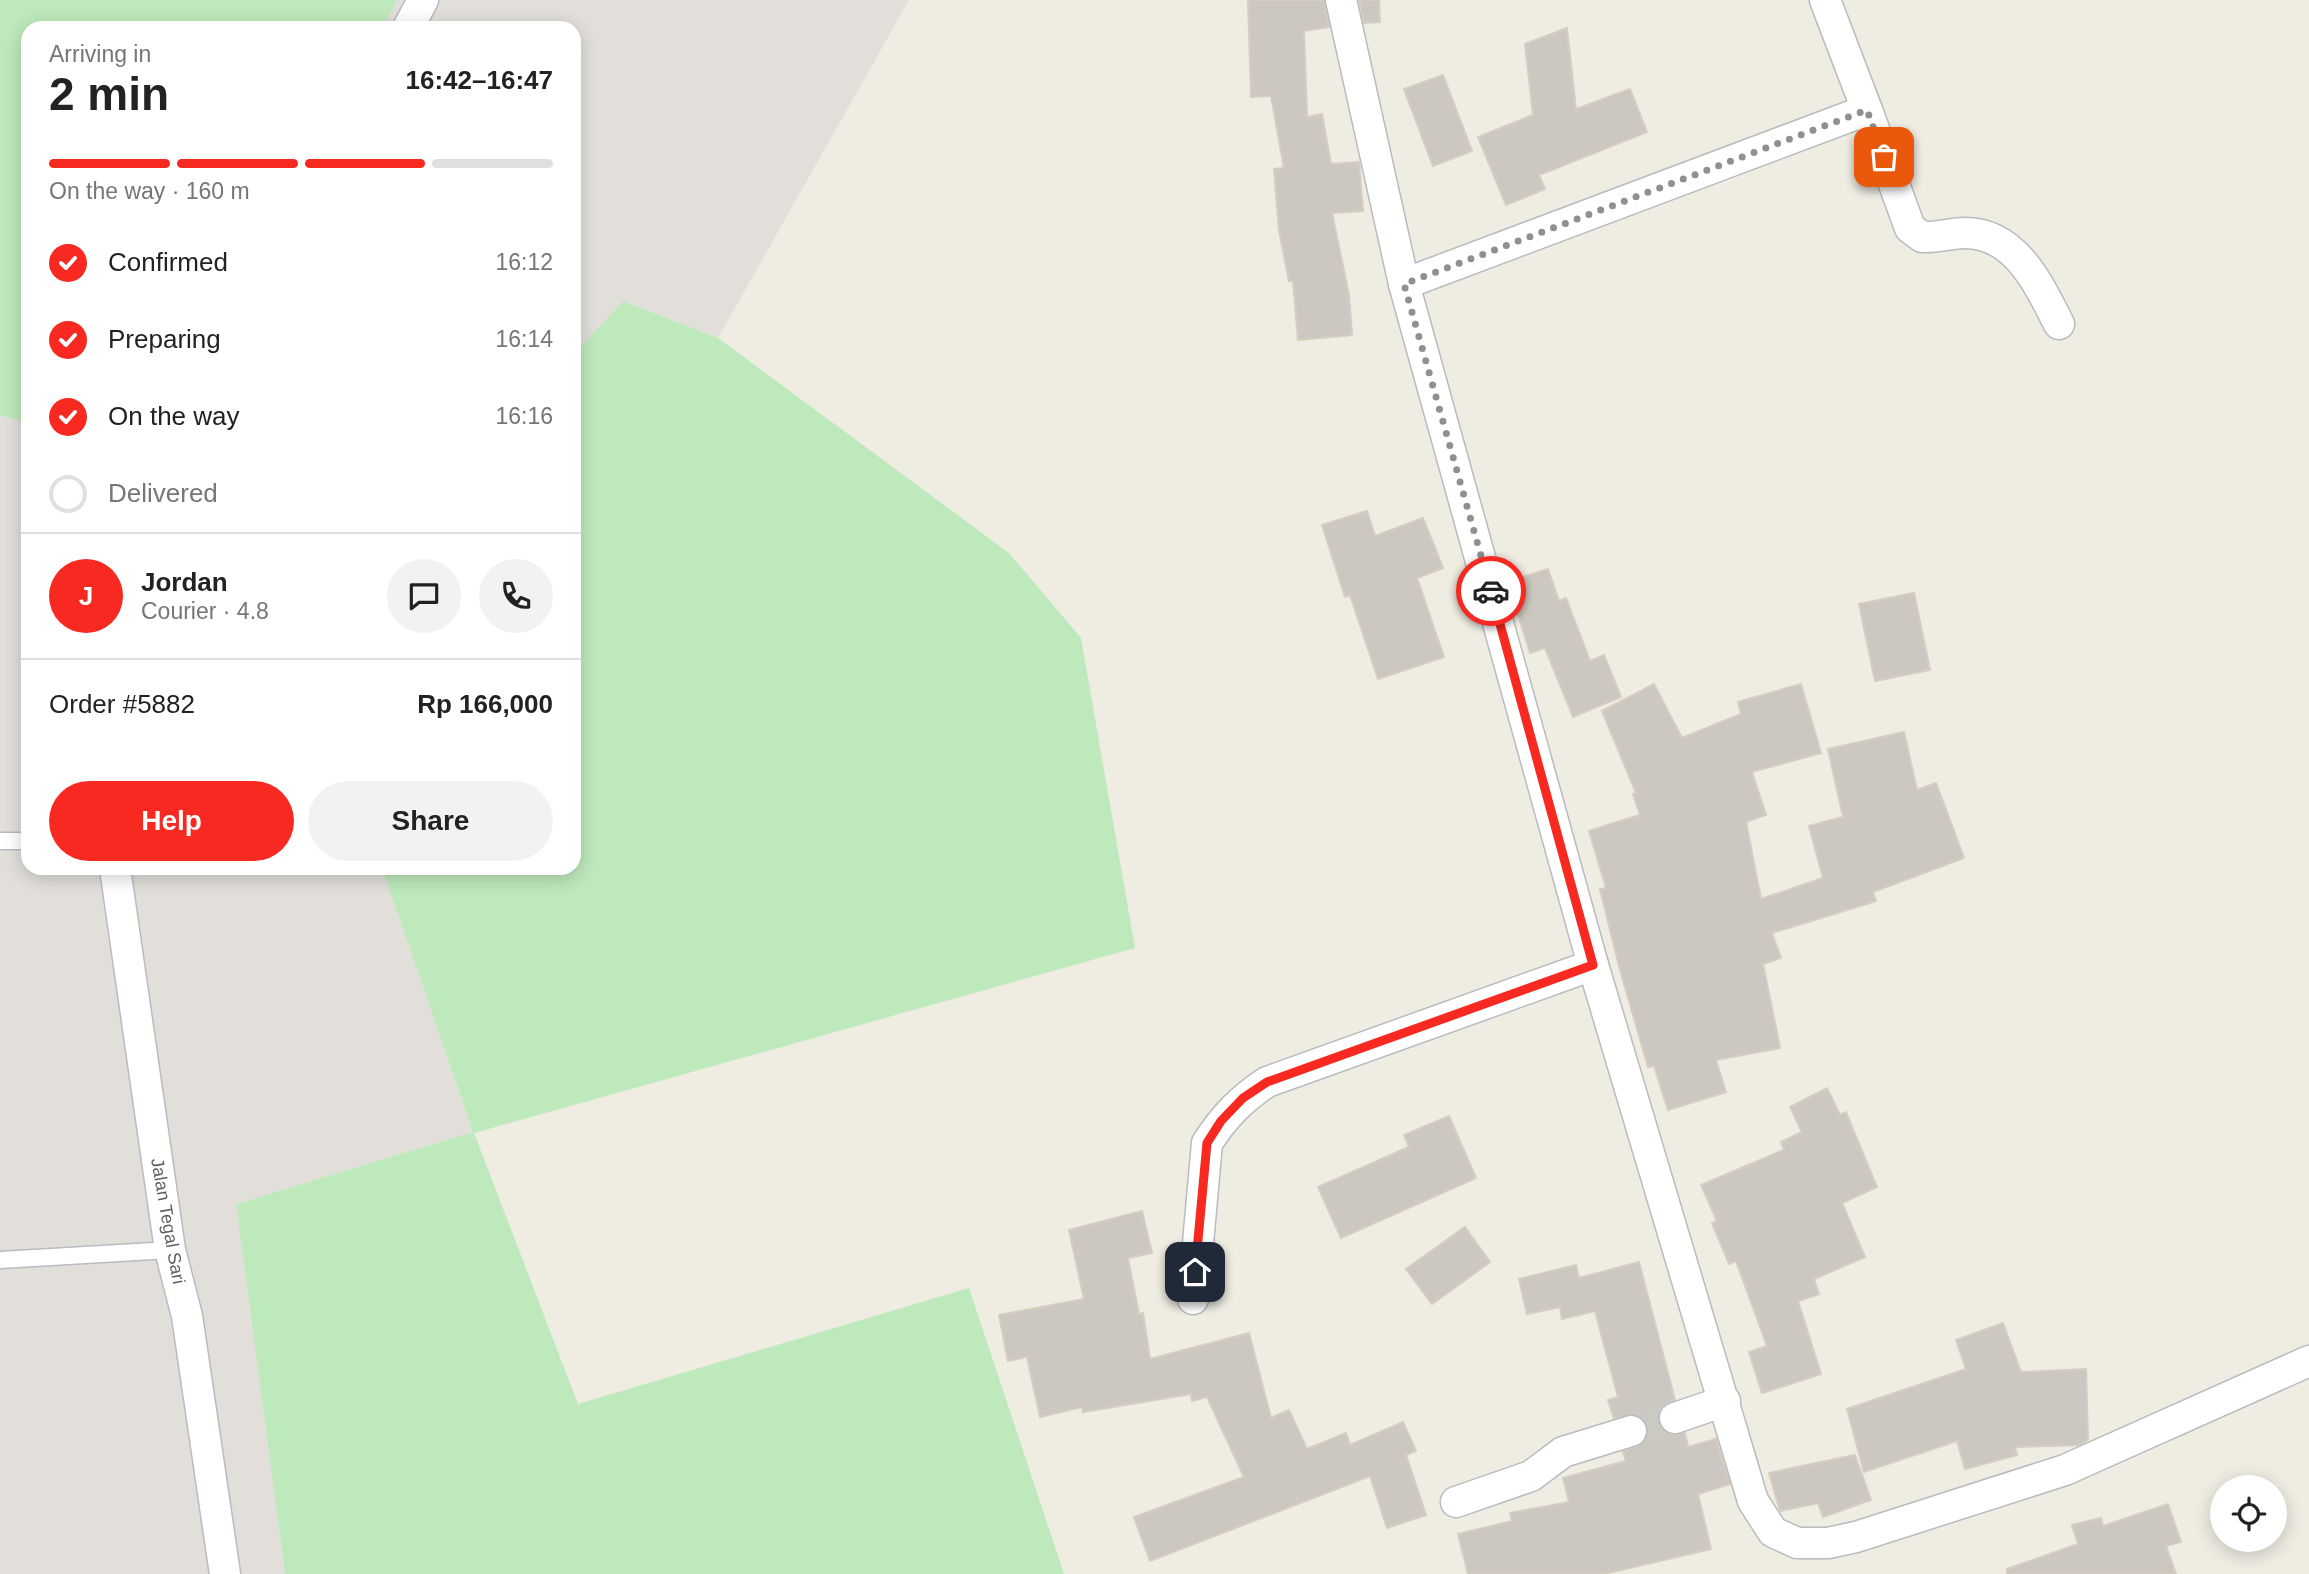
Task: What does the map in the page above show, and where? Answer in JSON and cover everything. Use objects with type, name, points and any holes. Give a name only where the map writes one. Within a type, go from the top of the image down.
[{"type":"street","points":[[412,21],[423,0]]},
{"type":"street","points":[[1340,0],[1404,284],[1593,965],[1726,1401],[1753,1501],[1773,1532],[1797,1543],[1828,1543],[1892,1527],[2064,1470],[2309,1361]]},
{"type":"street","points":[[1825,0],[1910,228],[1922,237],[1965,233],[1992,237],[2013,251],[2037,280],[2059,324]]},
{"type":"street","points":[[1404,284],[1867,110]]},
{"type":"street","name":"Jalan Tegal Sari","points":[[116,875],[170,1250],[187,1316],[225,1574]]},
{"type":"street","points":[[1193,1299],[1207,1143],[1221,1121],[1243,1098],[1267,1082],[1593,965]]},
{"type":"street","points":[[1675,1418],[1726,1401]]},
{"type":"street","points":[[1456,1502],[1531,1476],[1563,1452],[1631,1431]]},
{"type":"lane","points":[[0,841],[21,841]]},
{"type":"lane","points":[[0,1260],[170,1250]]},
{"type":"shaded area","points":[[397,0],[909,0],[718,338],[623,301],[581,346],[581,21],[386,21]]},
{"type":"shaded area","points":[[0,416],[21,420],[21,875],[384,875],[473,1132],[236,1204],[285,1574],[0,1574]]},
{"type":"green space","points":[[0,0],[397,0],[386,21],[21,21],[21,420],[0,416]]},
{"type":"green space","points":[[623,301],[718,338],[1009,553],[1081,638],[1135,948],[474,1133],[578,1404],[969,1288],[1064,1574],[285,1574],[236,1204],[473,1132],[384,875],[581,875],[581,346]]},
{"type":"building","points":[[1248,0],[1324,0],[1329,27],[1304,31],[1307,117],[1322,114],[1331,164],[1359,162],[1363,211],[1332,213],[1349,295],[1352,335],[1298,340],[1293,281],[1289,281],[1279,230],[1274,169],[1284,168],[1271,96],[1251,97]]},
{"type":"building","points":[[1359,0],[1379,0],[1380,22],[1364,23]]},
{"type":"building","points":[[1567,28],[1576,109],[1630,89],[1647,132],[1539,175],[1545,189],[1506,205],[1478,137],[1533,115],[1525,44]]},
{"type":"building","points":[[1443,75],[1472,151],[1433,166],[1404,89]]},
{"type":"building","points":[[1367,511],[1375,536],[1423,518],[1443,568],[1417,578],[1444,657],[1378,679],[1350,595],[1345,597],[1322,525]]},
{"type":"building","points":[[1548,569],[1559,601],[1566,598],[1590,661],[1604,655],[1621,697],[1573,717],[1545,648],[1530,653],[1508,582]]},
{"type":"building","points":[[1914,593],[1930,670],[1875,681],[1859,604]]},
{"type":"building","points":[[1654,684],[1682,738],[1741,714],[1738,702],[1801,684],[1821,753],[1752,772],[1766,815],[1746,822],[1761,899],[1823,878],[1809,826],[1843,817],[1828,749],[1904,732],[1917,790],[1936,783],[1964,858],[1873,892],[1876,901],[1772,933],[1781,958],[1763,964],[1780,1048],[1716,1060],[1726,1092],[1668,1110],[1654,1066],[1648,1067],[1619,966],[1600,889],[1606,888],[1589,831],[1640,815],[1633,794],[1636,793],[1602,711]]},
{"type":"building","points":[[1827,1088],[1840,1115],[1846,1112],[1877,1187],[1842,1203],[1865,1257],[1814,1279],[1819,1294],[1798,1301],[1821,1374],[1762,1393],[1749,1352],[1767,1346],[1736,1261],[1729,1264],[1712,1223],[1717,1221],[1701,1185],[1784,1150],[1781,1142],[1802,1132],[1790,1107]]},
{"type":"building","points":[[1449,1116],[1476,1178],[1341,1238],[1318,1187],[1409,1147],[1404,1135]]},
{"type":"building","points":[[1142,1211],[1152,1253],[1128,1258],[1139,1314],[1143,1313],[1150,1359],[1249,1333],[1271,1418],[1289,1410],[1307,1449],[1346,1433],[1350,1445],[1403,1422],[1416,1451],[1406,1455],[1426,1515],[1387,1528],[1370,1476],[1150,1561],[1134,1517],[1244,1477],[1207,1397],[1192,1401],[1191,1394],[1083,1412],[1082,1407],[1040,1417],[1027,1357],[1008,1361],[999,1315],[1084,1299],[1069,1230]]},
{"type":"building","points":[[1465,1227],[1490,1262],[1432,1304],[1406,1269]]},
{"type":"building","points":[[1639,1262],[1675,1400],[1661,1407],[1659,1424],[1671,1435],[1685,1433],[1688,1447],[1716,1439],[1730,1484],[1698,1494],[1711,1549],[1604,1574],[1468,1574],[1458,1534],[1512,1521],[1510,1513],[1569,1502],[1563,1478],[1626,1461],[1623,1452],[1643,1443],[1648,1434],[1643,1419],[1636,1414],[1614,1418],[1608,1400],[1618,1397],[1595,1311],[1562,1319],[1560,1307],[1527,1314],[1519,1279],[1576,1265],[1579,1278]]},
{"type":"building","points":[[2003,1323],[2021,1372],[2086,1369],[2088,1440],[2078,1445],[2015,1447],[2017,1455],[1965,1469],[1957,1441],[1864,1472],[1847,1409],[1966,1369],[1956,1340]]},
{"type":"building","points":[[1855,1455],[1871,1500],[1823,1517],[1818,1503],[1780,1511],[1769,1473]]},
{"type":"building","points":[[2168,1504],[2181,1542],[2166,1546],[2176,1574],[2007,1574],[2007,1569],[2078,1544],[2072,1525],[2101,1518],[2103,1526]]},
{"type":"tunnel","points":[[1631,1431],[1675,1418]]},
{"type":"way so far","points":[[1491,591],[1404,284],[1867,110],[1884,157]]},
{"type":"route","points":[[1195,1272],[1207,1143],[1221,1121],[1243,1098],[1267,1082],[1593,965],[1491,591]]}]
